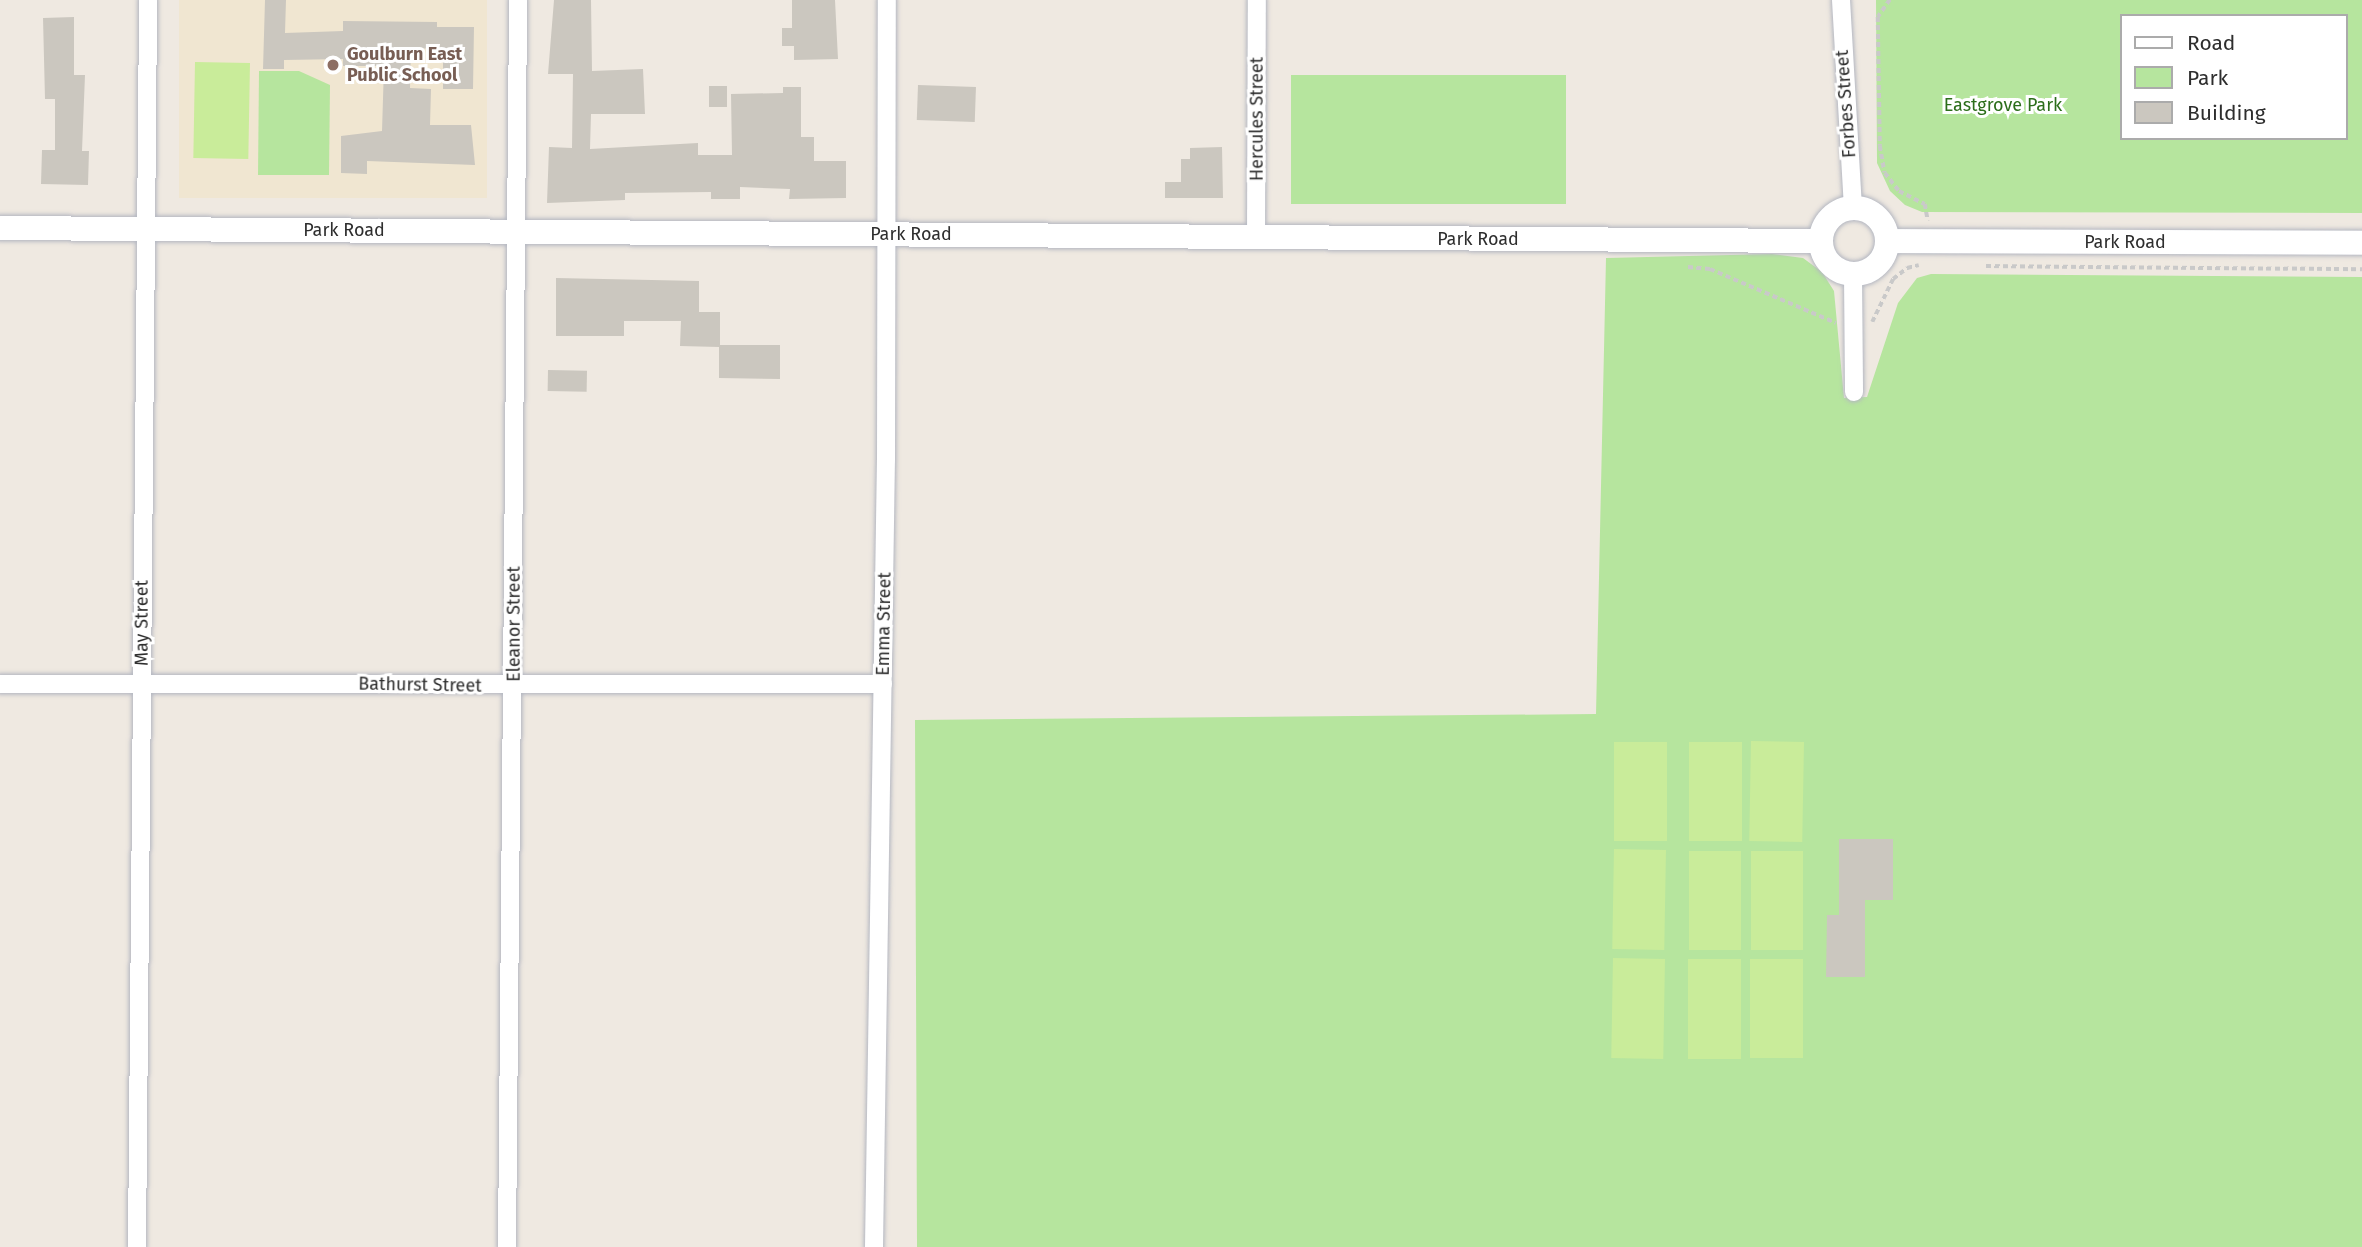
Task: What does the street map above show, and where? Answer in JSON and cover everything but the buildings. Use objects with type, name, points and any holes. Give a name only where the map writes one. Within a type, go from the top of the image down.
[{"type":"street","name":"May Street","points":[[137,1247],[143,300],[147,229],[149,0]]},
{"type":"street","name":"Eleanor Street","points":[[507,1247],[519,0]]},
{"type":"street","name":"Emma Street","points":[[874,1247],[883,684],[887,0]]},
{"type":"street","name":"Hercules Street","points":[[1256,237],[1257,0]]},
{"type":"street","name":"Forbes Street","points":[[1841,0],[1853,207]]},
{"type":"street","points":[[1853,207],[1878,217],[1888,241],[1878,264],[1853,274],[1833,266],[1821,241],[1832,216],[1853,207]]},
{"type":"street","name":"Park Road","points":[[0,228],[1821,241]]},
{"type":"street","name":"Park Road","points":[[1888,241],[1929,253],[2362,243]]},
{"type":"street","points":[[1853,274],[1854,392]]},
{"type":"street","name":"Bathurst Street","points":[[0,684],[883,684]]},
{"type":"path","points":[[1688,267],[1710,269],[1829,321],[1854,325],[1873,321],[1885,290],[1899,272],[1929,253],[1925,204],[1899,191],[1885,173],[1880,146],[1878,17],[1890,0]]},
{"type":"path","points":[[1982,266],[2362,269]]},
{"type":"shaded area","name":"Goulburn East Public School","points":[[179,0],[487,0],[487,198],[179,198]]},
{"type":"green space","name":"Eastgrove Park","points":[[1876,0],[2362,0],[2362,213],[1922,212],[1905,205],[1890,191],[1877,163]]},
{"type":"green space","points":[[195,62],[250,63],[248,159],[193,158]]},
{"type":"green space","points":[[259,71],[299,71],[330,85],[329,175],[258,175]]},
{"type":"green space","points":[[1291,75],[1566,75],[1566,204],[1291,204]]},
{"type":"green space","points":[[1772,254],[1803,258],[1822,272],[1834,291],[1844,398],[1867,397],[1898,303],[1917,278],[1931,274],[2362,277],[2362,1247],[917,1247],[915,720],[1596,714],[1606,258]]},
{"type":"green space","points":[[1751,741],[1804,742],[1802,842],[1749,841]]},
{"type":"green space","points":[[1614,742],[1667,742],[1667,841],[1614,841]]},
{"type":"green space","points":[[1689,742],[1742,742],[1742,841],[1689,841]]},
{"type":"green space","points":[[1614,849],[1666,850],[1664,950],[1612,949]]},
{"type":"green space","points":[[1689,851],[1741,851],[1741,950],[1689,950]]},
{"type":"green space","points":[[1751,851],[1803,851],[1803,950],[1751,950]]},
{"type":"green space","points":[[1613,958],[1665,959],[1663,1059],[1611,1058]]},
{"type":"green space","points":[[1688,959],[1741,959],[1741,1059],[1688,1059]]},
{"type":"green space","points":[[1750,959],[1803,959],[1803,1058],[1750,1058]]},
{"type":"place","name":"Goulburn East Public School","points":[[333,65]]}]
